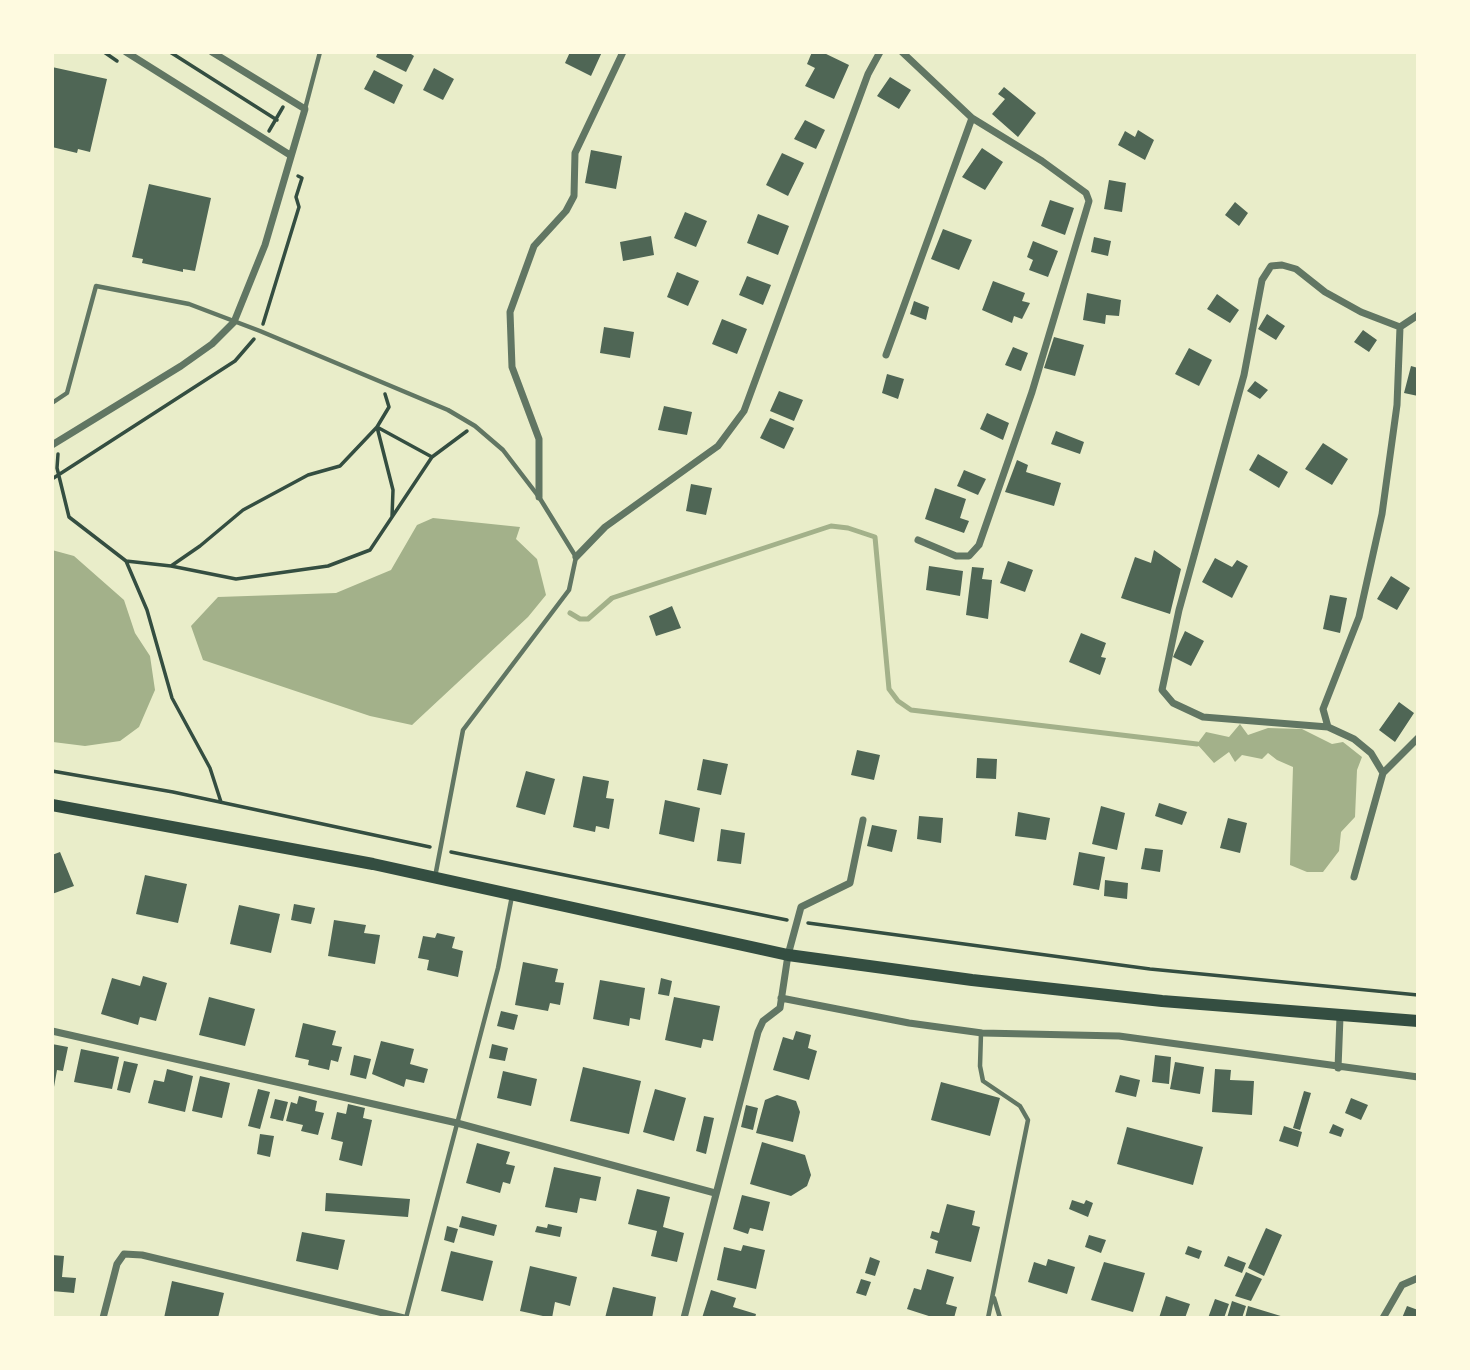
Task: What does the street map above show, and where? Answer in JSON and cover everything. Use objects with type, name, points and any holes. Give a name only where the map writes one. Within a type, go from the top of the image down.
[{"type":"main road","points":[[52,805],[435,878],[788,955],[985,982],[1340,1017],[1418,1021]]},
{"type":"street","points":[[126,52],[140,56],[290,155]]},
{"type":"street","points":[[56,443],[181,366],[234,322],[265,245],[304,108],[212,52]]},
{"type":"street","points":[[540,498],[540,439],[512,367],[510,312],[534,246],[566,211],[574,196],[575,153],[623,52]]},
{"type":"street","points":[[576,557],[605,527],[718,446],[744,411],[868,74],[880,52]]},
{"type":"street","points":[[902,52],[972,118],[1042,161],[1086,193],[1089,201],[1032,392],[979,545],[969,556],[956,556],[918,540]]},
{"type":"street","points":[[886,355],[972,118]]},
{"type":"street","points":[[1382,773],[1371,753],[1354,739],[1328,727],[1203,717],[1173,703],[1162,690],[1179,610],[1244,375],[1262,280],[1271,266],[1282,265],[1296,269],[1325,292],[1361,312],[1401,327]]},
{"type":"street","points":[[1401,327],[1418,315]]},
{"type":"street","points":[[1328,727],[1323,709],[1359,617],[1382,514],[1397,405],[1401,327]]},
{"type":"street","points":[[1354,877],[1382,773],[1418,738]]},
{"type":"street","points":[[684,1318],[758,1032],[763,1021],[780,1008],[788,955],[801,907],[850,883],[863,820]]},
{"type":"street","points":[[781,998],[909,1023],[982,1032],[1119,1036],[1418,1077]]},
{"type":"street","points":[[1338,1068],[1340,1017]]},
{"type":"street","points":[[52,1031],[457,1124],[715,1193]]},
{"type":"street","points":[[103,1318],[117,1264],[124,1254],[142,1255],[405,1318]]},
{"type":"street","points":[[1382,1318],[1402,1285],[1418,1278]]},
{"type":"lane","points":[[304,108],[320,52]]},
{"type":"lane","points":[[52,403],[67,393],[96,286],[190,304],[447,410],[475,426],[503,450],[540,498],[576,557],[569,590],[463,730],[435,878]]},
{"type":"lane","points":[[405,1318],[498,968],[512,895]]},
{"type":"lane","points":[[982,1032],[980,1066],[983,1081],[1020,1106],[1028,1120],[988,1318]]},
{"type":"lane","points":[[992,1295],[1000,1318]]},
{"type":"path","points":[[170,52],[277,120]]},
{"type":"path","points":[[171,566],[243,510],[308,475],[340,466],[377,427],[389,407],[382,385]]},
{"type":"path","points":[[126,561],[171,566],[236,579],[328,566],[370,550],[432,457],[475,426]]},
{"type":"path","points":[[377,427],[432,457]]},
{"type":"path","points":[[377,427],[393,490],[391,519]]},
{"type":"path","points":[[56,443],[57,468],[69,517],[126,561],[147,610],[172,698],[210,768],[221,802]]},
{"type":"path","points":[[52,771],[221,802],[796,922],[1150,969],[1418,995]]},
{"type":"shaded area","points":[[433,518],[520,527],[516,539],[537,559],[546,595],[528,617],[412,725],[370,716],[203,660],[191,626],[218,597],[336,593],[391,570],[417,525]]},
{"type":"shaded area","points":[[52,550],[74,556],[124,600],[135,633],[150,656],[155,690],[139,727],[120,741],[85,746],[53,742]]},
{"type":"shaded area","points":[[1240,724],[1248,735],[1268,728],[1302,729],[1332,744],[1343,742],[1362,757],[1357,770],[1355,817],[1341,832],[1339,851],[1323,872],[1307,872],[1290,865],[1293,767],[1268,753],[1262,759],[1242,755],[1235,762],[1229,752],[1214,763],[1197,744],[1206,732],[1229,737]]},
{"type":"building","points":[[378,52],[408,52],[414,56],[406,72],[376,57]]},
{"type":"building","points":[[570,52],[602,52],[591,76],[565,63]]},
{"type":"building","points":[[812,52],[822,52],[849,65],[834,99],[805,86],[815,68],[807,64]]},
{"type":"building","points":[[52,67],[107,79],[90,152],[78,149],[77,153],[52,147]]},
{"type":"building","points":[[434,68],[454,79],[443,100],[423,90]]},
{"type":"building","points":[[374,70],[403,85],[394,104],[364,89]]},
{"type":"building","points":[[890,77],[911,90],[899,109],[877,96]]},
{"type":"building","points":[[1004,87],[1036,113],[1018,137],[992,114],[1005,99],[998,94]]},
{"type":"building","points":[[805,120],[825,130],[816,149],[794,139]]},
{"type":"building","points":[[1138,130],[1154,140],[1145,160],[1118,145],[1125,131],[1135,137]]},
{"type":"building","points":[[982,148],[1003,162],[985,190],[962,177]]},
{"type":"building","points":[[591,150],[622,156],[616,189],[585,183]]},
{"type":"building","points":[[782,153],[804,163],[788,196],[766,185]]},
{"type":"building","points":[[1109,180],[1126,183],[1122,212],[1104,209]]},
{"type":"building","points":[[149,184],[211,198],[195,271],[183,269],[183,272],[142,263],[143,259],[132,257]]},
{"type":"building","points":[[1050,200],[1074,208],[1065,235],[1041,226]]},
{"type":"building","points":[[1235,202],[1248,213],[1239,226],[1225,215]]},
{"type":"building","points":[[685,212],[707,221],[696,247],[674,238]]},
{"type":"building","points":[[758,214],[789,226],[778,255],[747,243]]},
{"type":"building","points":[[943,229],[972,240],[959,270],[931,259]]},
{"type":"building","points":[[651,236],[654,255],[623,261],[620,242]]},
{"type":"building","points":[[1094,237],[1111,241],[1108,256],[1091,252]]},
{"type":"building","points":[[1033,241],[1058,251],[1048,277],[1029,270],[1033,260],[1027,257]]},
{"type":"building","points":[[677,272],[699,281],[688,306],[667,297]]},
{"type":"building","points":[[747,276],[771,285],[763,305],[739,295]]},
{"type":"building","points":[[993,281],[1025,293],[1022,301],[1030,303],[1022,319],[1014,316],[1012,323],[982,310]]},
{"type":"building","points":[[1087,293],[1121,300],[1119,316],[1106,315],[1105,324],[1083,320]]},
{"type":"building","points":[[1217,294],[1239,310],[1230,323],[1207,309]]},
{"type":"building","points":[[914,301],[929,307],[926,320],[910,314]]},
{"type":"building","points":[[1267,314],[1285,326],[1276,340],[1258,329]]},
{"type":"building","points":[[722,319],[747,329],[737,354],[712,344]]},
{"type":"building","points":[[604,327],[634,332],[630,358],[600,353]]},
{"type":"building","points":[[1363,330],[1377,340],[1369,352],[1354,342]]},
{"type":"building","points":[[1054,337],[1084,345],[1075,376],[1044,368]]},
{"type":"building","points":[[1013,347],[1028,353],[1021,371],[1005,365]]},
{"type":"building","points":[[1189,348],[1212,360],[1199,386],[1175,374]]},
{"type":"building","points":[[1411,366],[1418,368],[1418,396],[1404,393]]},
{"type":"building","points":[[887,374],[904,379],[898,399],[882,393]]},
{"type":"building","points":[[1255,381],[1268,390],[1260,399],[1247,391]]},
{"type":"building","points":[[779,391],[803,400],[794,421],[770,411]]},
{"type":"building","points":[[664,406],[692,412],[687,435],[658,430]]},
{"type":"building","points":[[987,413],[1009,423],[1003,440],[980,429]]},
{"type":"building","points":[[770,418],[794,428],[784,449],[760,438]]},
{"type":"building","points":[[1056,431],[1084,442],[1080,454],[1051,444]]},
{"type":"building","points":[[1323,443],[1348,459],[1332,485],[1305,469]]},
{"type":"building","points":[[1258,454],[1288,472],[1279,488],[1249,470]]},
{"type":"building","points":[[1017,460],[1028,465],[1026,472],[1061,483],[1054,506],[1005,492]]},
{"type":"building","points":[[964,470],[986,479],[978,495],[957,486]]},
{"type":"building","points":[[691,484],[712,488],[706,515],[686,511]]},
{"type":"building","points":[[935,488],[966,499],[960,518],[969,521],[964,533],[925,519]]},
{"type":"building","points":[[1154,550],[1181,569],[1170,614],[1121,598],[1135,557],[1151,563]]},
{"type":"building","points":[[1215,558],[1232,567],[1237,560],[1248,566],[1232,598],[1202,582]]},
{"type":"building","points":[[1008,561],[1033,570],[1025,592],[1000,583]]},
{"type":"building","points":[[929,566],[963,571],[960,596],[926,590]]},
{"type":"building","points":[[972,567],[984,568],[982,579],[992,580],[988,619],[966,615]]},
{"type":"building","points":[[1391,576],[1410,588],[1397,610],[1377,599]]},
{"type":"building","points":[[1330,595],[1347,598],[1340,633],[1323,629]]},
{"type":"building","points":[[672,606],[681,628],[656,636],[649,616]]},
{"type":"building","points":[[1185,631],[1204,641],[1191,666],[1173,657]]},
{"type":"building","points":[[1081,633],[1106,643],[1101,657],[1106,658],[1100,675],[1069,662]]},
{"type":"building","points":[[1399,702],[1414,713],[1395,742],[1379,730]]},
{"type":"building","points":[[857,750],[880,755],[874,780],[851,775]]},
{"type":"building","points":[[977,758],[997,759],[996,779],[976,778]]},
{"type":"building","points":[[703,759],[728,764],[721,795],[697,790]]},
{"type":"building","points":[[526,771],[555,779],[545,815],[516,807]]},
{"type":"building","points":[[583,776],[609,781],[606,798],[614,799],[609,829],[596,826],[595,832],[573,827]]},
{"type":"building","points":[[665,800],[700,808],[694,842],[659,834]]},
{"type":"building","points":[[1159,803],[1187,812],[1182,825],[1155,816]]},
{"type":"building","points":[[1101,806],[1125,813],[1117,850],[1092,844]]},
{"type":"building","points":[[1018,812],[1050,818],[1046,840],[1015,836]]},
{"type":"building","points":[[919,816],[943,818],[941,843],[917,839]]},
{"type":"building","points":[[1228,818],[1247,823],[1240,853],[1220,848]]},
{"type":"building","points":[[872,825],[897,830],[892,852],[867,846]]},
{"type":"building","points":[[721,829],[745,833],[741,864],[717,861]]},
{"type":"building","points":[[1145,848],[1163,850],[1160,872],[1141,869]]},
{"type":"building","points":[[60,852],[74,886],[52,894],[52,855]]},
{"type":"building","points":[[1079,852],[1105,857],[1099,890],[1073,885]]},
{"type":"building","points":[[145,875],[187,884],[178,923],[136,914]]},
{"type":"building","points":[[1105,880],[1128,883],[1127,899],[1104,896]]},
{"type":"building","points":[[294,904],[315,908],[311,924],[291,920]]},
{"type":"building","points":[[239,905],[280,914],[271,953],[230,944]]},
{"type":"building","points":[[334,920],[366,925],[364,933],[380,935],[375,964],[328,956]]},
{"type":"building","points":[[437,933],[455,937],[452,948],[463,951],[458,977],[427,970],[429,960],[418,958],[423,936],[435,938]]},
{"type":"building","points":[[523,962],[558,969],[555,982],[564,983],[560,1005],[550,1003],[548,1011],[515,1005]]},
{"type":"building","points":[[143,976],[167,983],[156,1021],[140,1017],[138,1025],[101,1014],[112,978],[140,986]]},
{"type":"building","points":[[661,978],[672,981],[669,996],[658,994]]},
{"type":"building","points":[[600,980],[645,988],[640,1020],[630,1018],[629,1026],[593,1019]]},
{"type":"building","points":[[209,997],[255,1009],[245,1046],[199,1035]]},
{"type":"building","points":[[674,997],[720,1006],[713,1041],[703,1039],[701,1048],[665,1040]]},
{"type":"building","points":[[501,1011],[518,1015],[514,1030],[497,1026]]},
{"type":"building","points":[[303,1023],[336,1031],[332,1045],[342,1047],[338,1062],[331,1060],[329,1070],[308,1065],[309,1060],[295,1057]]},
{"type":"building","points":[[796,1031],[811,1035],[808,1048],[817,1051],[809,1080],[773,1070],[783,1037],[793,1040]]},
{"type":"building","points":[[381,1041],[414,1049],[410,1064],[428,1069],[424,1083],[406,1079],[404,1087],[372,1074]]},
{"type":"building","points":[[52,1044],[68,1047],[63,1071],[57,1070],[54,1087]]},
{"type":"building","points":[[492,1044],[508,1048],[505,1061],[489,1058]]},
{"type":"building","points":[[81,1049],[119,1057],[112,1089],[74,1082]]},
{"type":"building","points":[[354,1055],[371,1059],[366,1079],[350,1075]]},
{"type":"building","points":[[1155,1055],[1171,1057],[1169,1084],[1152,1082]]},
{"type":"building","points":[[124,1061],[138,1064],[130,1093],[117,1090]]},
{"type":"building","points":[[1175,1062],[1204,1067],[1200,1094],[1170,1089]]},
{"type":"building","points":[[583,1067],[641,1081],[629,1134],[570,1121]]},
{"type":"building","points":[[167,1069],[193,1076],[185,1112],[148,1103],[154,1080],[164,1082]]},
{"type":"building","points":[[1215,1069],[1231,1070],[1230,1080],[1254,1081],[1252,1115],[1212,1112]]},
{"type":"building","points":[[503,1071],[537,1079],[531,1106],[497,1098]]},
{"type":"building","points":[[1120,1075],[1140,1080],[1136,1097],[1115,1092]]},
{"type":"building","points":[[200,1076],[230,1083],[222,1118],[192,1111]]},
{"type":"building","points":[[941,1082],[1000,1098],[990,1136],[931,1120]]},
{"type":"building","points":[[258,1089],[270,1092],[260,1129],[248,1126]]},
{"type":"building","points":[[655,1089],[686,1098],[674,1141],[643,1132]]},
{"type":"building","points":[[1304,1091],[1311,1093],[1300,1130],[1293,1128]]},
{"type":"building","points":[[777,1095],[796,1101],[800,1112],[793,1142],[756,1133],[765,1100]]},
{"type":"building","points":[[299,1096],[317,1101],[315,1111],[324,1113],[318,1135],[301,1131],[303,1125],[286,1121],[291,1102],[297,1104]]},
{"type":"building","points":[[1351,1098],[1368,1105],[1361,1120],[1345,1113]]},
{"type":"building","points":[[275,1099],[288,1102],[283,1121],[270,1118]]},
{"type":"building","points":[[348,1104],[365,1108],[363,1118],[372,1120],[362,1166],[339,1160],[343,1142],[331,1139],[337,1112],[346,1114]]},
{"type":"building","points":[[746,1105],[758,1108],[753,1130],[741,1127]]},
{"type":"building","points":[[704,1116],[714,1118],[706,1154],[696,1151]]},
{"type":"building","points":[[1333,1124],[1344,1129],[1341,1137],[1329,1133]]},
{"type":"building","points":[[1284,1126],[1302,1132],[1298,1147],[1279,1141]]},
{"type":"building","points":[[1127,1127],[1203,1147],[1193,1185],[1117,1164]]},
{"type":"building","points":[[260,1134],[274,1136],[270,1157],[257,1154]]},
{"type":"building","points":[[762,1142],[805,1155],[811,1175],[807,1186],[791,1196],[750,1184]]},
{"type":"building","points":[[477,1143],[510,1152],[506,1164],[515,1166],[510,1184],[503,1182],[500,1193],[466,1183]]},
{"type":"building","points":[[554,1167],[601,1177],[596,1201],[580,1198],[577,1213],[545,1207]]},
{"type":"building","points":[[637,1189],[670,1197],[663,1227],[684,1233],[677,1262],[651,1256],[657,1231],[628,1224]]},
{"type":"building","points":[[326,1193],[410,1199],[408,1217],[325,1211]]},
{"type":"building","points":[[742,1195],[770,1202],[763,1231],[750,1228],[748,1234],[733,1229]]},
{"type":"building","points":[[1072,1200],[1084,1204],[1086,1200],[1093,1203],[1088,1217],[1069,1209]]},
{"type":"building","points":[[947,1204],[975,1211],[972,1225],[980,1227],[971,1262],[935,1253],[938,1241],[930,1238],[932,1231],[939,1233]]},
{"type":"building","points":[[462,1216],[497,1225],[494,1236],[459,1227]]},
{"type":"building","points":[[548,1224],[562,1227],[560,1237],[535,1232],[537,1226],[547,1228]]},
{"type":"building","points":[[447,1226],[458,1229],[454,1243],[444,1240]]},
{"type":"building","points":[[1266,1228],[1282,1235],[1264,1276],[1248,1268]]},
{"type":"building","points":[[302,1232],[345,1240],[338,1270],[296,1261]]},
{"type":"building","points":[[1089,1235],[1106,1240],[1101,1253],[1085,1247]]},
{"type":"building","points":[[743,1245],[765,1250],[756,1289],[717,1280],[724,1247],[741,1251]]},
{"type":"building","points":[[1188,1246],[1202,1251],[1199,1259],[1185,1254]]},
{"type":"building","points":[[451,1251],[493,1261],[483,1301],[441,1291]]},
{"type":"building","points":[[52,1255],[64,1256],[62,1277],[76,1278],[74,1293],[52,1291]]},
{"type":"building","points":[[1228,1256],[1246,1263],[1242,1273],[1224,1266]]},
{"type":"building","points":[[870,1257],[880,1261],[875,1276],[865,1273]]},
{"type":"building","points":[[1048,1259],[1075,1267],[1067,1294],[1028,1282],[1034,1262],[1046,1266]]},
{"type":"building","points":[[1104,1262],[1145,1273],[1133,1312],[1091,1300]]},
{"type":"building","points":[[530,1266],[577,1277],[570,1306],[555,1302],[552,1318],[520,1311]]},
{"type":"building","points":[[927,1269],[954,1277],[946,1304],[957,1307],[954,1318],[935,1318],[907,1309],[914,1288],[921,1290]]},
{"type":"building","points":[[1246,1272],[1262,1279],[1251,1301],[1235,1296]]},
{"type":"building","points":[[861,1279],[871,1282],[866,1296],[856,1293]]},
{"type":"building","points":[[172,1281],[224,1293],[218,1318],[164,1318]]},
{"type":"building","points":[[613,1287],[656,1297],[652,1318],[605,1318]]},
{"type":"building","points":[[711,1290],[736,1298],[733,1307],[756,1314],[755,1318],[702,1318]]},
{"type":"building","points":[[1166,1296],[1190,1304],[1185,1318],[1159,1318]]},
{"type":"building","points":[[1215,1299],[1229,1304],[1224,1318],[1208,1318]]},
{"type":"building","points":[[1232,1301],[1246,1306],[1242,1318],[1227,1318]]},
{"type":"building","points":[[1248,1306],[1284,1317],[1284,1318],[1245,1318]]},
{"type":"building","points":[[1407,1306],[1418,1310],[1418,1318],[1402,1318]]},
{"type":"waterway","points":[[570,613],[580,619],[588,619],[612,598],[831,526],[848,528],[875,537],[889,689],[898,701],[911,710],[1197,744]]}]
